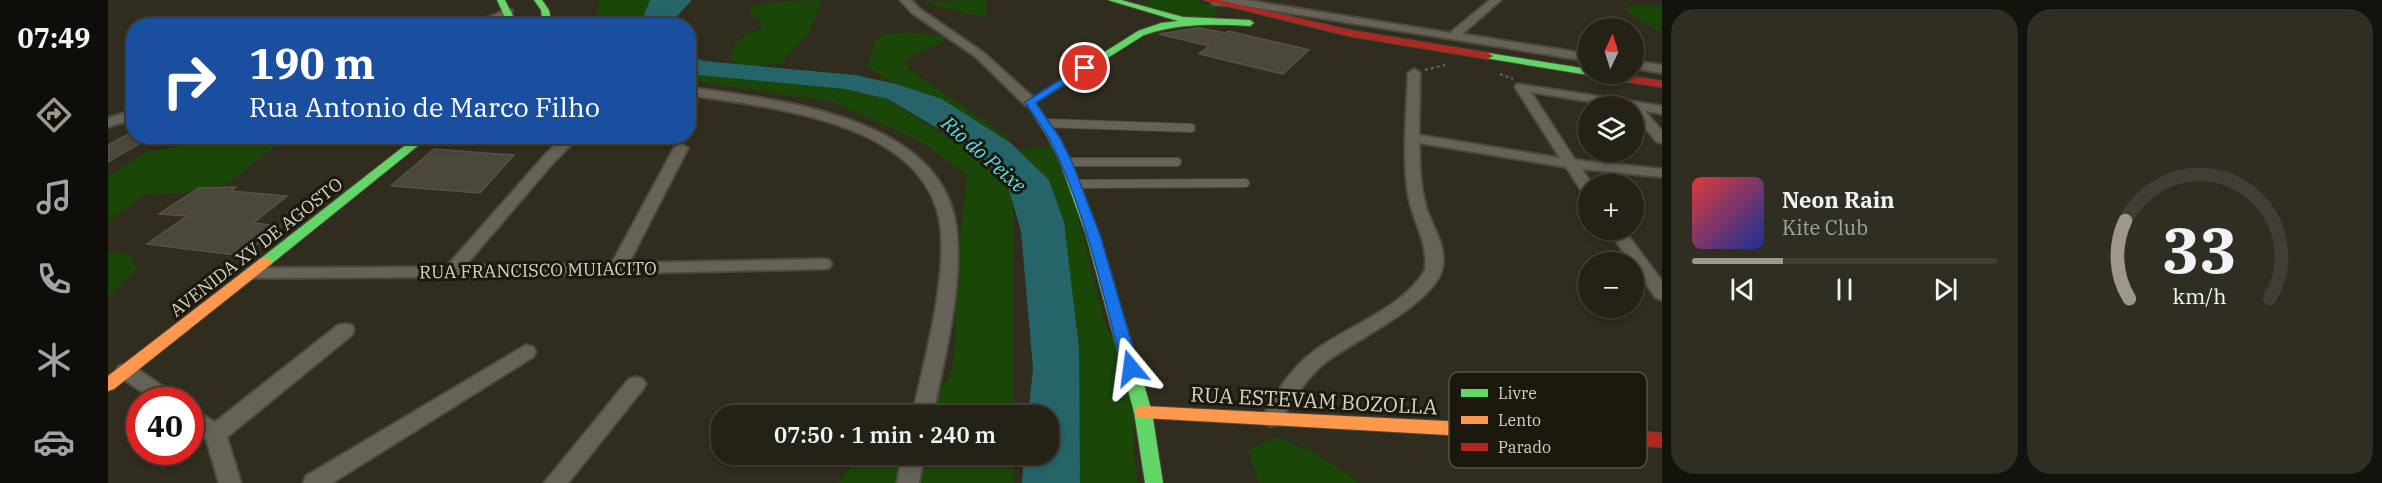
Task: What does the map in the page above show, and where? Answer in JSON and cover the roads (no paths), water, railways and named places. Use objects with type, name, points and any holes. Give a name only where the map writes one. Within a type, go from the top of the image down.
[{"type":"street","points":[[538,0],[545,10],[546,18]]},
{"type":"street","points":[[905,0],[916,11],[980,54],[1030,102],[1045,123],[1066,162],[1093,235],[1143,412],[1154,483]]},
{"type":"street","points":[[1112,0],[1143,5],[1183,20],[1258,23],[1346,33],[1578,70]]},
{"type":"street","points":[[1453,36],[1496,0]]},
{"type":"street","points":[[1030,102],[1141,33],[1172,24],[1208,21],[1223,15],[1222,6],[1212,1]]},
{"type":"street","points":[[1212,1],[1239,2],[1578,56]]},
{"type":"street","points":[[1212,1],[1246,12],[1346,33]]},
{"type":"street","points":[[1141,33],[1149,20],[1143,5]]},
{"type":"street","points":[[1644,66],[1662,69]]},
{"type":"street","points":[[1272,418],[1285,395],[1319,357],[1408,300],[1428,281],[1434,271],[1435,257],[1416,197],[1414,73]]},
{"type":"street","points":[[1644,81],[1662,84]]},
{"type":"street","points":[[1578,97],[1521,87],[1578,174]]},
{"type":"street","points":[[696,92],[812,111],[867,130],[901,151],[922,171],[939,193],[947,215],[948,262],[944,309],[924,405]]},
{"type":"street","points":[[1644,108],[1662,110]]},
{"type":"street","points":[[108,123],[126,117]]},
{"type":"street","points":[[1644,119],[1662,139]]},
{"type":"street","points":[[1414,138],[1572,165],[1597,165],[1662,173]]},
{"type":"street","name":"AVENIDA XV DE AGOSTO","points":[[108,385],[415,144]]},
{"type":"street","points":[[452,272],[548,160],[565,144]]},
{"type":"street","points":[[618,267],[681,148]]},
{"type":"street","points":[[1625,240],[1654,274],[1662,294]]},
{"type":"street","name":"RUA FRANCISCO MUIACITO","points":[[253,273],[452,272],[823,264]]},
{"type":"street","points":[[215,434],[345,330]]},
{"type":"street","points":[[314,483],[526,352]]},
{"type":"street","points":[[126,371],[149,387]]},
{"type":"street","points":[[555,483],[636,384]]},
{"type":"street","name":"RUA ESTEVAM BOZOLLA","points":[[1143,412],[1449,428]]},
{"type":"street","points":[[204,426],[215,434],[230,483]]},
{"type":"street","name":"RUA ESTEVAM BOZOLLA","points":[[1647,439],[1662,440]]},
{"type":"street","points":[[908,483],[912,465]]},
{"type":"lane","points":[[1045,123],[1191,128]]},
{"type":"lane","points":[[1066,162],[1177,162]]},
{"type":"lane","points":[[1074,184],[1245,183]]},
{"type":"water","points":[[650,0],[692,0],[675,18],[643,18]]},
{"type":"water","name":"Rio do Peixe","points":[[696,58],[704,61],[855,75],[896,84],[942,99],[1012,144],[1049,180],[1064,222],[1079,348],[1080,483],[1022,483],[1023,465],[1059,465],[1059,405],[1029,405],[1033,369],[1021,231],[1007,183],[974,150],[888,99],[845,89],[696,75]]}]
